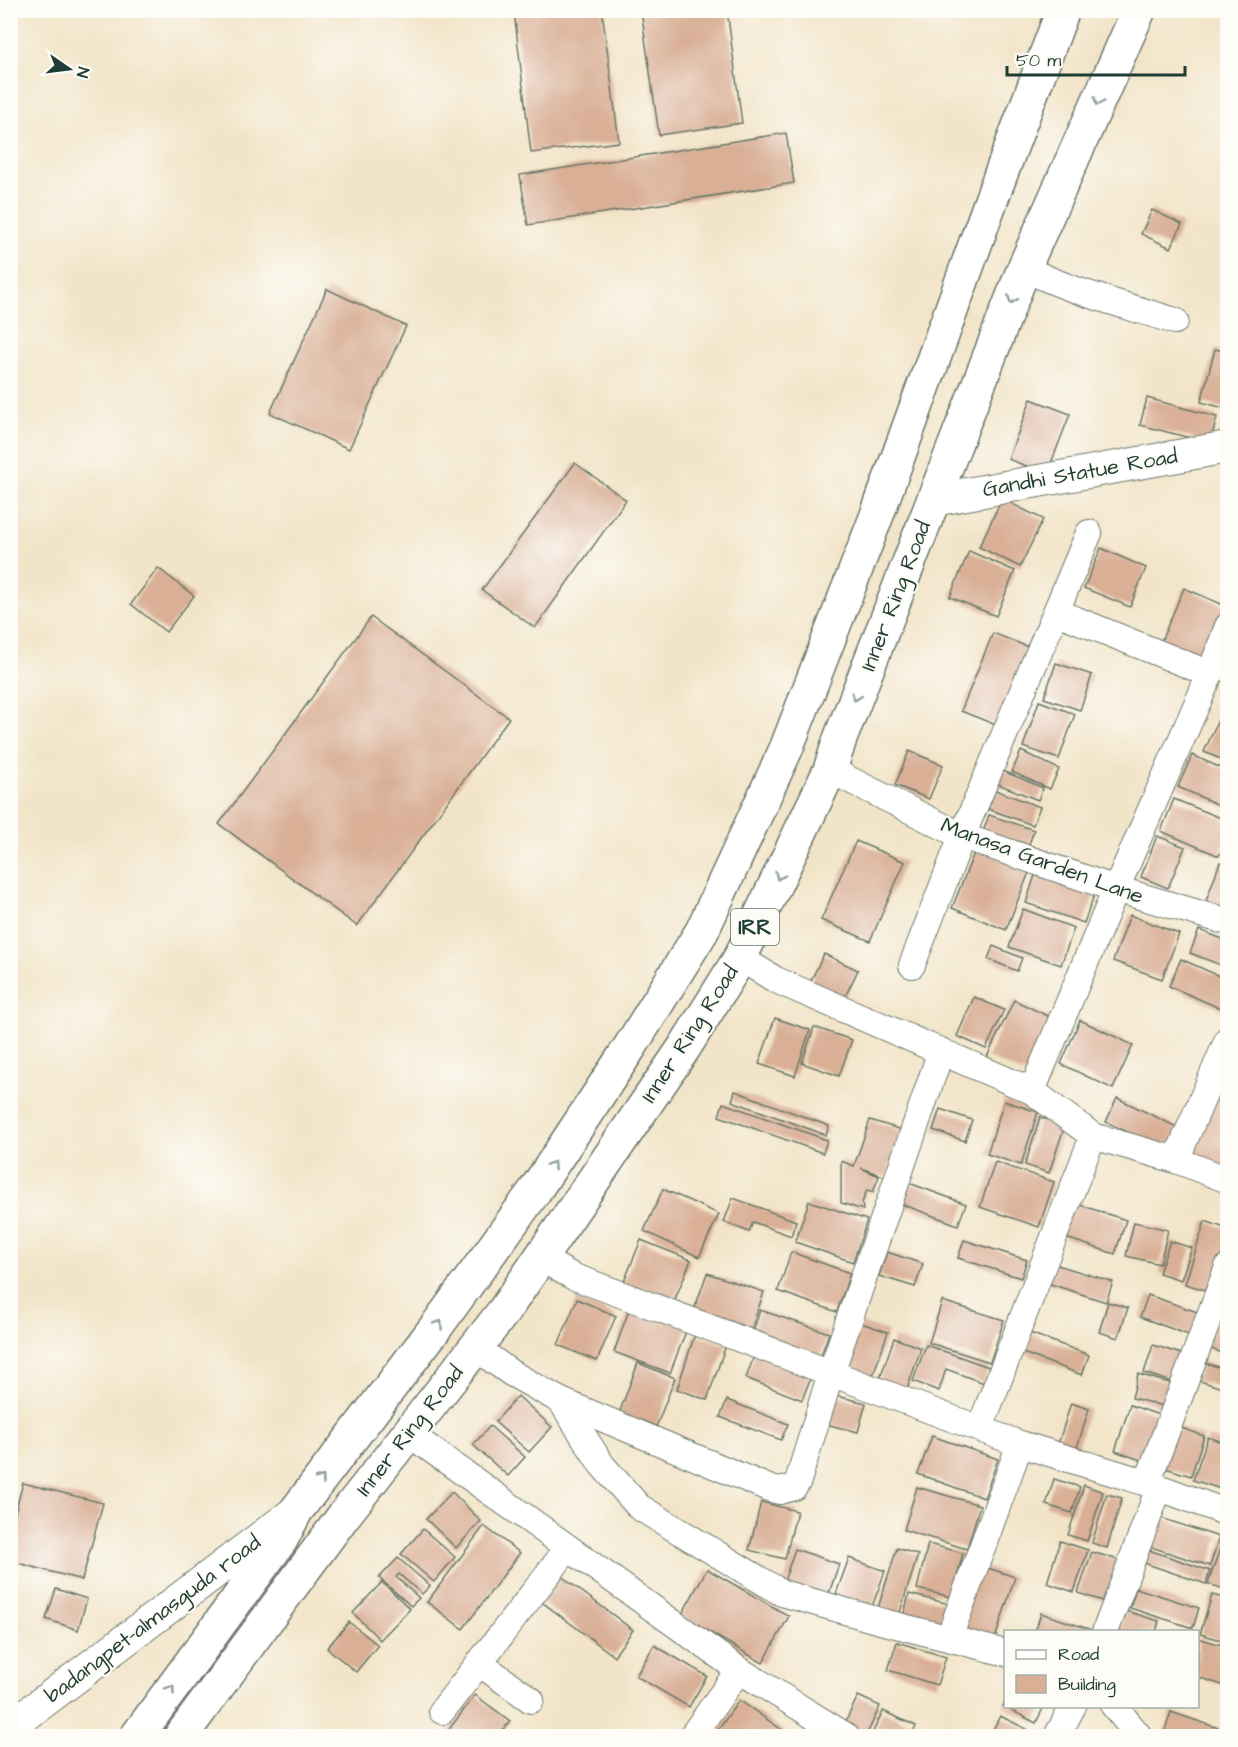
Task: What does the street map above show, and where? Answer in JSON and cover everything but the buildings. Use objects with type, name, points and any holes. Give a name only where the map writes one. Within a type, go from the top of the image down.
[{"type":"highway","name":"Inner Ring Road","points":[[137,1737],[281,1540],[297,1511],[436,1327],[534,1192],[630,1047],[702,931],[786,749],[877,515],[1063,10]]},
{"type":"highway","name":"Inner Ring Road","points":[[181,1737],[342,1518],[476,1348],[684,1048],[740,958],[830,770],[840,739],[1024,268],[1139,10]]},
{"type":"street","points":[[1024,268],[1039,276],[1084,292],[1175,321]]},
{"type":"street","name":"Gandhi Statue Road","points":[[933,500],[1227,447]]},
{"type":"street","points":[[912,965],[962,837],[1089,533]]},
{"type":"street","points":[[1057,612],[1210,674]]},
{"type":"street","points":[[1032,1091],[1116,889],[1210,674],[1227,626]]},
{"type":"street","name":"Manasa Garden Lane","points":[[830,770],[962,837],[1116,889],[1227,922]]},
{"type":"street","points":[[740,958],[776,980],[1032,1091],[1093,1136],[1176,1160],[1227,1180]]},
{"type":"street","points":[[1176,1160],[1227,1039]]},
{"type":"street","points":[[476,1348],[511,1373],[561,1401],[771,1489],[780,1491],[794,1487],[798,1481],[831,1374],[941,1051]]},
{"type":"street","points":[[980,1428],[1093,1136]]},
{"type":"street","points":[[540,1258],[572,1276],[831,1374],[1020,1444],[1153,1486],[1227,1513]]},
{"type":"street","points":[[1106,1630],[1227,1268]]},
{"type":"street","points":[[561,1401],[602,1465],[639,1507],[782,1593],[1004,1653]]},
{"type":"street","points":[[408,1433],[739,1670],[846,1737]]},
{"type":"street","points":[[949,1638],[1020,1444]]},
{"type":"street","name":"badangpet-almasguda road","points":[[10,1727],[297,1511]]},
{"type":"street","points":[[442,1711],[568,1548]]},
{"type":"street","points":[[479,1663],[531,1700]]},
{"type":"street","points":[[692,1737],[739,1670]]},
{"type":"street","points":[[1057,1737],[1072,1708]]},
{"type":"street","points":[[1115,1708],[1139,1737]]}]
